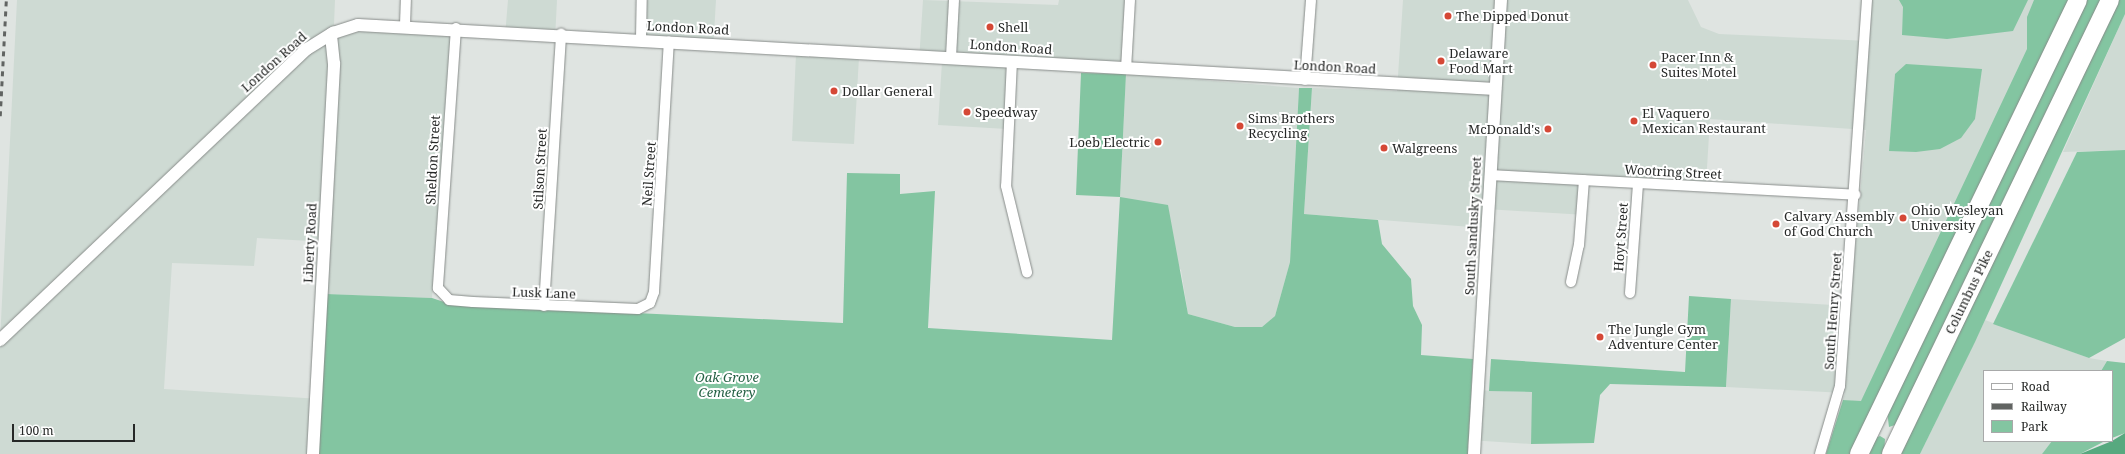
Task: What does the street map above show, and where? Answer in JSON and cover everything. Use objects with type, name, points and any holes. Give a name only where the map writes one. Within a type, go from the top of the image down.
[{"type":"highway","points":[[1859,454],[2078,0]]},
{"type":"highway","name":"Columbus Pike","points":[[1891,454],[2110,0]]},
{"type":"street","points":[[405,24],[406,0]]},
{"type":"street","points":[[641,39],[642,0]]},
{"type":"street","points":[[951,57],[954,0]]},
{"type":"street","points":[[1126,69],[1130,0]]},
{"type":"street","points":[[1305,80],[1311,0]]},
{"type":"street","name":"South Sandusky Street","points":[[1474,454],[1501,0]]},
{"type":"street","name":"South Henry Street","points":[[1820,454],[1840,386],[1855,194],[1867,0]]},
{"type":"street","name":"London Road","points":[[0,340],[284,70],[331,34],[358,25],[405,24],[1305,80],[1495,89]]},
{"type":"street","name":"Sheldon Street","points":[[441,294],[438,284],[456,28]]},
{"type":"street","name":"Liberty Road","points":[[313,454],[333,86],[331,34]]},
{"type":"street","name":"Stilson Street","points":[[544,306],[561,34]]},
{"type":"street","name":"Neil Street","points":[[647,306],[654,292],[669,41]]},
{"type":"street","points":[[1012,61],[1006,190],[1027,272]]},
{"type":"street","name":"Wootring Street","points":[[1490,175],[1638,184],[1855,194]]},
{"type":"street","points":[[1571,282],[1579,245],[1584,180]]},
{"type":"street","name":"Hoyt Street","points":[[1630,292],[1638,184]]},
{"type":"street","name":"Lusk Lane","points":[[441,294],[449,300],[544,306],[638,309],[647,306]]},
{"type":"shaded area","points":[[17,0],[335,0],[334,25],[451,31],[432,298],[326,294],[328,242],[257,238],[254,266],[172,263],[164,389],[320,399],[317,454],[0,454],[0,341]]},
{"type":"shaded area","points":[[508,0],[557,0],[555,39],[505,36]]},
{"type":"shaded area","points":[[638,0],[716,0],[713,50],[635,46]]},
{"type":"shaded area","points":[[923,0],[1058,5],[1059,0],[1125,0],[1120,74],[1011,68],[1007,129],[938,125],[942,62],[919,61]]},
{"type":"shaded area","points":[[1403,0],[1688,0],[1701,27],[1719,34],[1869,41],[1872,0],[2052,0],[1861,402],[1843,400],[1845,393],[1726,387],[1731,299],[1850,306],[1866,130],[1710,119],[1706,184],[1588,179],[1586,215],[1485,209],[1484,228],[1304,214],[1312,88],[1397,91]]},
{"type":"shaded area","points":[[2125,14],[2125,150],[2063,152]]},
{"type":"shaded area","points":[[796,54],[859,57],[854,144],[792,141]]},
{"type":"shaded area","points":[[1126,74],[1299,88],[1290,262],[1275,316],[1262,327],[1235,327],[1188,314],[1181,270],[1120,197]]},
{"type":"shaded area","points":[[1985,320],[2089,358],[2107,361],[2102,370],[1983,370],[1983,442],[2051,442],[2042,454],[1920,454]]},
{"type":"shaded area","points":[[1470,390],[1533,392],[1531,444],[1469,440]]},
{"type":"shaded area","points":[[2125,433],[2125,454],[2080,454],[2113,442],[2113,440]]},
{"type":"green space","points":[[1899,0],[2028,0],[2013,31],[1947,39],[1902,35],[1903,7]]},
{"type":"green space","points":[[2034,0],[2070,0],[1851,454],[1826,454],[1843,400],[1861,401],[2027,49],[2027,17]]},
{"type":"green space","points":[[2086,0],[2103,0],[1898,424],[1889,427],[1887,411]]},
{"type":"green space","points":[[2119,0],[2125,0],[2125,14],[1975,342],[1920,454],[1901,454]]},
{"type":"green space","points":[[1906,64],[1982,69],[1975,119],[1961,138],[1940,149],[1916,152],[1889,151],[1895,74]]},
{"type":"green space","points":[[1081,73],[1126,74],[1120,197],[1076,195]]},
{"type":"green space","name":"Oak Grove Cemetery","points":[[1299,88],[1312,88],[1304,214],[1378,220],[1382,244],[1411,279],[1413,306],[1422,325],[1421,355],[1473,359],[1468,454],[317,454],[326,294],[432,298],[450,304],[843,323],[847,173],[900,174],[900,194],[935,191],[928,328],[1112,340],[1120,197],[1168,205],[1188,314],[1235,327],[1262,327],[1275,316],[1290,262]]},
{"type":"green space","points":[[2125,150],[2125,338],[2089,358],[1993,324],[2077,152]]},
{"type":"green space","points":[[1689,296],[1731,299],[1726,387],[1610,384],[1600,395],[1594,443],[1531,444],[1532,392],[1489,391],[1491,359],[1685,372]]},
{"type":"green space","points":[[2107,361],[2125,363],[2125,433],[2113,438],[2113,370],[2102,370]]},
{"type":"green space","points":[[1880,436],[1885,439],[1884,454],[1866,454],[1873,439]]},
{"type":"green space","points":[[2051,442],[2103,442],[2080,454],[2042,454]]},
{"type":"railway","points":[[0,116],[6,0]]},
{"type":"place","name":"The Dipped Donut","points":[[1448,16]]},
{"type":"place","name":"Shell","points":[[990,27]]},
{"type":"place","name":"Delaware Food Mart","points":[[1441,61]]},
{"type":"place","name":"Pacer Inn & Suites Motel","points":[[1653,65]]},
{"type":"place","name":"Dollar General","points":[[834,91]]},
{"type":"place","name":"Speedway","points":[[967,112]]},
{"type":"place","name":"El Vaquero Mexican Restaurant","points":[[1634,121]]},
{"type":"place","name":"Sims Brothers Recycling","points":[[1240,126]]},
{"type":"place","name":"McDonald's","points":[[1548,129]]},
{"type":"place","name":"Loeb Electric","points":[[1158,142]]},
{"type":"place","name":"Walgreens","points":[[1384,148]]},
{"type":"place","name":"Ohio Wesleyan University","points":[[1903,218]]},
{"type":"place","name":"Calvary Assembly of God Church","points":[[1776,224]]},
{"type":"place","name":"The Jungle Gym Adventure Center","points":[[1600,337]]}]
